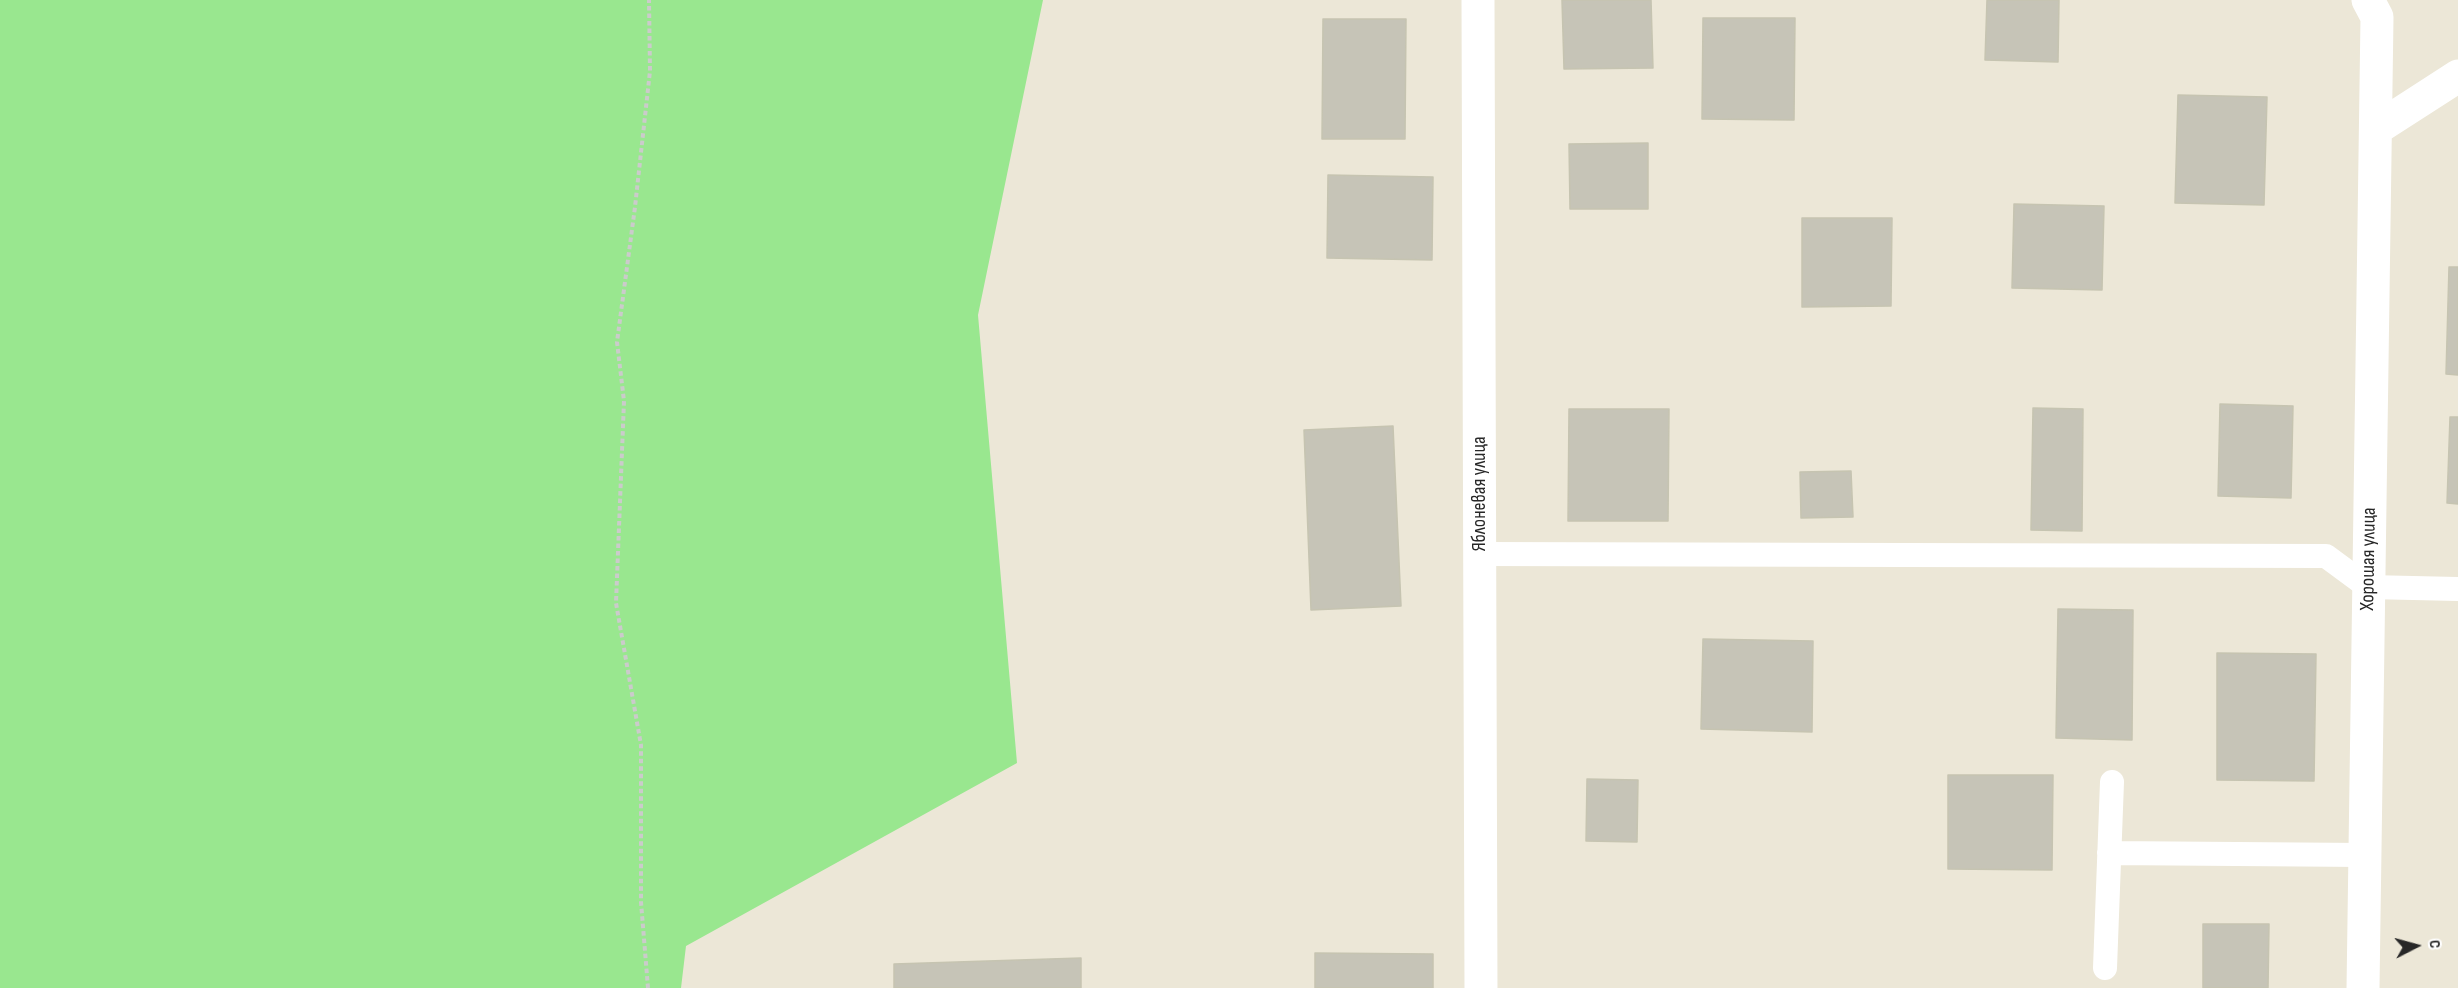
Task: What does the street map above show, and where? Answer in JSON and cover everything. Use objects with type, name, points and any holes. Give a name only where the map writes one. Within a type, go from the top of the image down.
[{"type":"street","name":"Яблоневая улица","points":[[1478,0],[1481,988]]},
{"type":"street","name":"Хорошая улица","points":[[2362,988],[2377,17],[2368,0]]},
{"type":"street","points":[[2376,129],[2458,76]]},
{"type":"lane","points":[[1480,554],[2326,556],[2368,587],[2458,589]]},
{"type":"lane","points":[[2105,968],[2112,782]]},
{"type":"lane","points":[[2109,853],[2364,855]]},
{"type":"path","points":[[648,988],[641,902],[641,745],[616,603],[624,401],[617,342],[650,71],[649,0]]},
{"type":"green space","points":[[0,0],[1043,0],[978,315],[1017,763],[686,946],[681,988],[0,988]]},
{"type":"building","points":[[1562,0],[1651,0],[1653,68],[1564,69]]},
{"type":"building","points":[[1987,0],[2059,0],[2058,62],[1985,60]]},
{"type":"building","points":[[1703,18],[1795,18],[1794,120],[1702,119]]},
{"type":"building","points":[[1323,19],[1406,19],[1405,139],[1322,139]]},
{"type":"building","points":[[2178,95],[2267,97],[2264,205],[2175,203]]},
{"type":"building","points":[[1648,143],[1648,209],[1570,209],[1569,144]]},
{"type":"building","points":[[1328,175],[1433,177],[1432,260],[1327,258]]},
{"type":"building","points":[[2014,204],[2104,206],[2102,290],[2012,288]]},
{"type":"building","points":[[1802,218],[1892,218],[1891,306],[1802,307]]},
{"type":"building","points":[[2449,267],[2458,267],[2458,375],[2446,374]]},
{"type":"building","points":[[2220,404],[2293,406],[2291,498],[2218,496]]},
{"type":"building","points":[[2033,408],[2083,409],[2082,531],[2031,530]]},
{"type":"building","points":[[1569,409],[1669,409],[1668,521],[1568,521]]},
{"type":"building","points":[[2450,417],[2458,417],[2458,504],[2447,503]]},
{"type":"building","points":[[1393,426],[1401,606],[1311,610],[1304,430]]},
{"type":"building","points":[[1851,471],[1853,517],[1801,518],[1800,472]]},
{"type":"building","points":[[2058,609],[2133,610],[2132,740],[2056,738]]},
{"type":"building","points":[[1703,639],[1813,641],[1812,732],[1701,729]]},
{"type":"building","points":[[2217,653],[2316,654],[2314,781],[2217,780]]},
{"type":"building","points":[[1948,775],[2053,775],[2052,870],[1948,869]]},
{"type":"building","points":[[1587,779],[1638,780],[1637,842],[1586,841]]},
{"type":"building","points":[[2203,924],[2269,924],[2268,988],[2203,988]]},
{"type":"building","points":[[1315,953],[1433,954],[1433,988],[1315,988]]},
{"type":"building","points":[[1081,958],[1081,988],[894,988],[894,964]]}]
